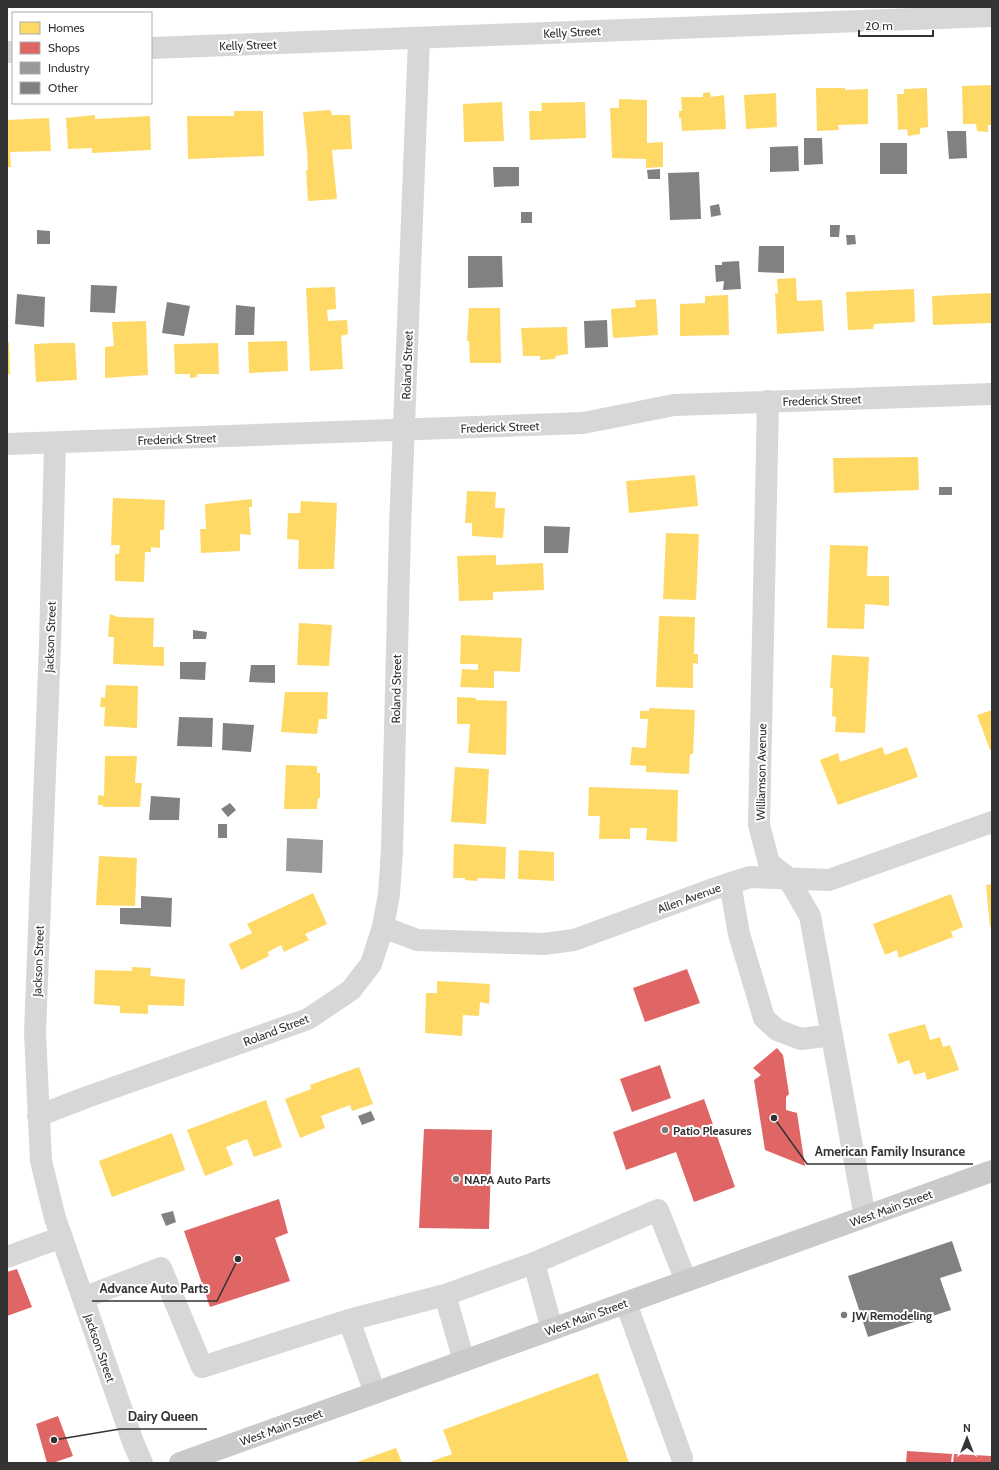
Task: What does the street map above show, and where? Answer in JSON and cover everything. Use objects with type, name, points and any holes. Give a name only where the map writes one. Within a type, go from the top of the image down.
[{"type":"main road","name":"West Main Street","points":[[180,1463],[992,1171]]},
{"type":"street","name":"Kelly Street","points":[[152,48],[419,39],[760,15],[992,16]]},
{"type":"street","name":"Roland Street","points":[[38,1116],[87,1097],[308,1019],[351,990],[371,964],[383,928],[389,894],[392,850],[404,430],[419,39]]},
{"type":"street","name":"Frederick Street","points":[[7,444],[583,424],[674,405],[992,394]]},
{"type":"street","name":"Williamson Avenue","points":[[768,401],[759,825],[769,863],[788,878],[810,916],[865,1217]]},
{"type":"street","name":"Jackson Street","points":[[55,443],[50,644],[35,1033],[40,1161],[55,1218],[133,1442],[142,1463]]},
{"type":"street","name":"Allen Avenue","points":[[383,928],[417,940],[544,944],[574,940],[750,877],[829,880],[992,822]]},
{"type":"street","points":[[730,883],[739,934],[764,1018],[777,1030],[801,1039],[832,1036]]},
{"type":"street","points":[[83,1298],[160,1268],[202,1367],[349,1320],[445,1295],[534,1263],[658,1210],[686,1281]]},
{"type":"street","points":[[7,1257],[62,1237]]},
{"type":"street","points":[[534,1263],[552,1329]]},
{"type":"street","points":[[445,1295],[464,1361]]},
{"type":"street","points":[[626,1303],[682,1458]]},
{"type":"street","points":[[349,1320],[375,1393]]},
{"type":"building: Homes","points":[[992,85],[992,125],[988,125],[988,132],[977,131],[976,124],[963,124],[962,86]]},
{"type":"building: Homes","points":[[816,88],[845,88],[845,90],[868,89],[868,124],[838,125],[839,130],[817,131]]},
{"type":"building: Homes","points":[[927,88],[928,127],[920,128],[920,134],[908,136],[907,129],[898,130],[897,94],[904,94],[904,89]]},
{"type":"building: Homes","points":[[710,92],[711,97],[724,95],[726,129],[682,131],[681,118],[679,118],[679,111],[682,111],[681,97],[703,97],[703,93]]},
{"type":"building: Homes","points":[[776,93],[777,127],[746,129],[744,95]]},
{"type":"building: Homes","points":[[619,99],[647,100],[647,143],[663,142],[663,167],[646,168],[646,159],[612,158],[610,108],[619,108]]},
{"type":"building: Homes","points":[[502,102],[504,141],[464,142],[463,104]]},
{"type":"building: Homes","points":[[585,102],[586,138],[530,140],[529,111],[542,111],[541,103]]},
{"type":"building: Homes","points":[[331,110],[332,115],[350,115],[352,149],[332,150],[337,199],[308,201],[306,170],[308,170],[307,151],[303,112]]},
{"type":"building: Homes","points":[[234,111],[263,111],[264,156],[188,159],[187,116],[234,116]]},
{"type":"building: Homes","points":[[95,115],[95,119],[150,116],[151,150],[92,153],[92,148],[68,149],[66,118]]},
{"type":"building: Homes","points":[[49,118],[51,151],[10,152],[11,167],[7,167],[7,120]]},
{"type":"building: Homes","points":[[796,278],[797,301],[822,300],[824,331],[777,334],[775,293],[778,294],[777,279]]},
{"type":"building: Homes","points":[[335,287],[336,309],[327,310],[328,321],[347,320],[348,334],[341,336],[343,369],[310,371],[306,288]]},
{"type":"building: Homes","points":[[914,289],[915,322],[874,324],[873,329],[848,330],[846,292]]},
{"type":"building: Homes","points":[[992,293],[992,323],[933,325],[932,296]]},
{"type":"building: Homes","points":[[728,295],[729,335],[680,336],[680,304],[705,303],[705,296]]},
{"type":"building: Homes","points":[[656,299],[658,335],[613,338],[611,309],[636,307],[635,300]]},
{"type":"building: Homes","points":[[469,308],[500,308],[501,363],[470,363],[469,341],[467,341]]},
{"type":"building: Homes","points":[[146,321],[148,375],[105,378],[105,347],[114,346],[112,322]]},
{"type":"building: Homes","points":[[567,327],[568,354],[556,356],[555,359],[540,360],[540,356],[523,356],[521,328]]},
{"type":"building: Homes","points":[[287,341],[288,371],[249,373],[248,342]]},
{"type":"building: Homes","points":[[9,342],[10,374],[7,374],[7,343]]},
{"type":"building: Homes","points":[[75,343],[77,380],[36,382],[34,344]]},
{"type":"building: Homes","points":[[218,343],[219,374],[197,374],[197,377],[190,378],[190,374],[175,374],[174,344]]},
{"type":"building: Homes","points":[[918,457],[919,490],[834,493],[833,458]]},
{"type":"building: Homes","points":[[695,475],[698,506],[629,513],[626,481]]},
{"type":"building: Homes","points":[[467,491],[496,492],[495,508],[505,508],[503,538],[472,536],[472,523],[465,523]]},
{"type":"building: Homes","points":[[113,498],[165,500],[164,530],[160,530],[160,548],[151,547],[151,552],[145,552],[144,582],[115,581],[115,554],[119,554],[120,545],[111,545]]},
{"type":"building: Homes","points":[[252,499],[252,507],[249,507],[251,535],[240,534],[240,551],[201,553],[200,529],[206,529],[205,504]]},
{"type":"building: Homes","points":[[301,501],[337,503],[334,569],[298,569],[299,540],[287,539],[288,513],[300,513]]},
{"type":"building: Homes","points":[[666,533],[699,534],[696,600],[663,599]]},
{"type":"building: Homes","points":[[830,545],[868,546],[867,576],[889,576],[889,606],[865,604],[864,629],[827,628]]},
{"type":"building: Homes","points":[[496,555],[496,565],[543,563],[544,590],[493,592],[493,600],[459,601],[457,556]]},
{"type":"building: Homes","points":[[110,614],[118,617],[154,618],[153,647],[164,647],[164,666],[113,664],[114,637],[108,637]]},
{"type":"building: Homes","points":[[659,616],[695,617],[694,654],[698,654],[698,664],[693,663],[693,688],[656,687]]},
{"type":"building: Homes","points":[[299,623],[332,625],[329,666],[297,665]]},
{"type":"building: Homes","points":[[461,635],[522,638],[520,672],[494,671],[494,688],[460,687],[462,669],[478,670],[478,664],[460,664]]},
{"type":"building: Homes","points":[[832,655],[869,657],[865,733],[835,732],[836,717],[832,716],[833,688],[830,688]]},
{"type":"building: Homes","points":[[106,685],[138,686],[137,728],[104,726],[105,707],[100,707],[101,697],[105,698]]},
{"type":"building: Homes","points":[[285,692],[328,692],[327,719],[319,719],[317,734],[281,732]]},
{"type":"building: Homes","points":[[457,697],[476,698],[476,700],[507,701],[506,755],[468,753],[470,724],[457,724]]},
{"type":"building: Homes","points":[[649,708],[695,710],[693,754],[690,754],[689,774],[646,772],[646,766],[630,765],[632,747],[646,748],[648,719],[640,719],[640,711],[649,711]]},
{"type":"building: Homes","points":[[992,710],[992,750],[990,750],[977,715]]},
{"type":"building: Homes","points":[[882,747],[885,755],[907,747],[918,777],[838,805],[820,760],[838,753],[840,762]]},
{"type":"building: Homes","points":[[105,756],[137,756],[135,783],[142,783],[140,807],[103,807],[103,805],[98,805],[98,795],[104,796]]},
{"type":"building: Homes","points":[[286,765],[317,766],[317,773],[320,773],[320,798],[318,798],[317,809],[284,809]]},
{"type":"building: Homes","points":[[455,767],[489,769],[486,824],[451,822]]},
{"type":"building: Homes","points":[[589,787],[678,790],[677,842],[646,840],[647,828],[630,828],[630,839],[599,839],[600,816],[588,816]]},
{"type":"building: Homes","points":[[454,844],[506,847],[505,879],[478,878],[477,881],[465,880],[465,878],[453,878]]},
{"type":"building: Homes","points":[[519,850],[554,852],[554,881],[518,879]]},
{"type":"building: Homes","points":[[99,856],[137,858],[135,906],[96,905]]},
{"type":"building: Homes","points":[[992,884],[992,926],[990,927],[986,885]]},
{"type":"building: Homes","points":[[313,893],[327,924],[305,934],[309,940],[284,952],[281,945],[268,952],[269,956],[241,970],[229,944],[252,933],[247,924]]},
{"type":"building: Homes","points":[[951,894],[963,927],[951,932],[953,937],[899,958],[897,950],[885,955],[873,924]]},
{"type":"building: Homes","points":[[132,967],[151,968],[150,976],[185,979],[184,1006],[148,1005],[148,1014],[120,1013],[120,1006],[94,1004],[95,970],[132,971]]},
{"type":"building: Homes","points":[[437,981],[490,984],[489,1004],[480,1002],[479,1016],[463,1015],[462,1036],[425,1033],[426,993],[437,993]]},
{"type":"building: Homes","points":[[925,1024],[930,1040],[940,1037],[943,1047],[950,1045],[959,1070],[927,1080],[925,1072],[914,1075],[909,1060],[898,1064],[888,1034]]},
{"type":"building: Homes","points":[[359,1067],[373,1104],[352,1111],[350,1105],[321,1116],[325,1128],[300,1138],[285,1099],[311,1089],[310,1085]]},
{"type":"building: Homes","points":[[266,1100],[282,1147],[254,1157],[247,1139],[226,1147],[233,1165],[205,1176],[187,1130]]},
{"type":"building: Homes","points":[[172,1133],[185,1170],[112,1197],[99,1161]]},
{"type":"building: Homes","points":[[598,1373],[629,1463],[427,1463],[452,1454],[443,1430]]},
{"type":"building: Homes","points":[[396,1448],[402,1463],[354,1463]]},
{"type":"building: Shops","points":[[687,969],[700,1003],[645,1022],[633,988]]},
{"type":"building: Shops","points":[[777,1048],[783,1055],[789,1094],[786,1097],[786,1110],[797,1113],[805,1166],[765,1150],[754,1080],[761,1075],[753,1068]]},
{"type":"building: Shops","points":[[660,1065],[671,1098],[632,1112],[620,1079]]},
{"type":"building: Shops","points":[[704,1099],[735,1187],[694,1202],[676,1152],[626,1170],[613,1132]]},
{"type":"building: Shops","name":"NAPA Auto Parts","points":[[424,1129],[492,1130],[489,1229],[419,1228]]},
{"type":"building: Shops","points":[[279,1199],[288,1233],[275,1238],[290,1281],[210,1307],[184,1231]]},
{"type":"building: Shops","points":[[17,1269],[32,1307],[7,1316],[7,1272]]},
{"type":"building: Shops","points":[[58,1416],[73,1456],[53,1463],[47,1463],[36,1424]]},
{"type":"building: Shops","points":[[907,1451],[952,1454],[951,1463],[906,1463]]},
{"type":"building: Shops","points":[[954,1454],[992,1456],[992,1463],[953,1463]]},
{"type":"building: Industry","points":[[287,838],[323,840],[322,873],[286,871]]},
{"type":"building: Other","points":[[947,131],[966,131],[967,158],[949,159]]},
{"type":"building: Other","points":[[804,138],[822,138],[823,164],[804,165]]},
{"type":"building: Other","points":[[880,143],[907,143],[907,174],[880,174]]},
{"type":"building: Other","points":[[798,146],[799,171],[770,172],[770,147]]},
{"type":"building: Other","points":[[493,167],[519,167],[519,186],[494,187]]},
{"type":"building: Other","points":[[660,169],[660,179],[648,179],[647,170]]},
{"type":"building: Other","points":[[699,172],[701,219],[670,220],[668,173]]},
{"type":"building: Other","points":[[719,204],[721,215],[711,217],[710,206]]},
{"type":"building: Other","points":[[521,212],[532,212],[532,223],[521,223]]},
{"type":"building: Other","points":[[830,225],[840,225],[839,237],[830,237]]},
{"type":"building: Other","points":[[37,230],[50,231],[50,244],[37,244]]},
{"type":"building: Other","points":[[846,235],[855,235],[856,244],[847,245]]},
{"type":"building: Other","points":[[759,246],[784,246],[784,273],[758,272]]},
{"type":"building: Other","points":[[468,256],[502,256],[503,287],[468,288]]},
{"type":"building: Other","points":[[739,261],[741,289],[723,290],[724,281],[716,282],[715,265],[722,265],[722,262]]},
{"type":"building: Other","points":[[91,285],[117,286],[115,313],[90,312]]},
{"type":"building: Other","points":[[17,294],[45,297],[44,327],[15,324]]},
{"type":"building: Other","points":[[167,302],[190,306],[184,336],[162,333]]},
{"type":"building: Other","points":[[236,305],[255,307],[254,335],[235,335]]},
{"type":"building: Other","points":[[607,320],[608,347],[585,348],[584,321]]},
{"type":"building: Other","points":[[939,487],[952,487],[952,495],[939,495]]},
{"type":"building: Other","points":[[544,526],[570,527],[568,553],[544,553]]},
{"type":"building: Other","points":[[193,630],[207,632],[206,639],[193,639]]},
{"type":"building: Other","points":[[180,662],[206,662],[205,680],[180,679]]},
{"type":"building: Other","points":[[251,665],[275,665],[275,683],[249,682]]},
{"type":"building: Other","points":[[179,717],[213,718],[212,747],[177,746]]},
{"type":"building: Other","points":[[223,723],[254,725],[251,752],[222,750]]},
{"type":"building: Other","points":[[151,796],[180,798],[179,820],[149,820]]},
{"type":"building: Other","points":[[230,803],[236,810],[228,817],[221,809]]},
{"type":"building: Other","points":[[218,824],[227,824],[227,838],[218,838]]},
{"type":"building: Other","points":[[141,896],[172,898],[171,927],[120,924],[120,908],[141,908]]},
{"type":"building: Other","points":[[371,1111],[375,1120],[362,1125],[358,1116]]},
{"type":"building: Other","points":[[173,1211],[176,1222],[166,1226],[161,1214]]},
{"type":"building: Other","points":[[952,1241],[962,1271],[940,1278],[951,1310],[868,1337],[848,1276]]},
{"type":"place","name":"American Family Insurance","points":[[774,1118]]},
{"type":"place","name":"Patio Pleasures","points":[[665,1130]]},
{"type":"place","name":"NAPA Auto Parts","points":[[456,1179]]},
{"type":"place","name":"Advance Auto Parts","points":[[238,1259]]},
{"type":"place","name":"JW Remodeling","points":[[844,1315]]},
{"type":"place","name":"Dairy Queen","points":[[54,1440]]}]
